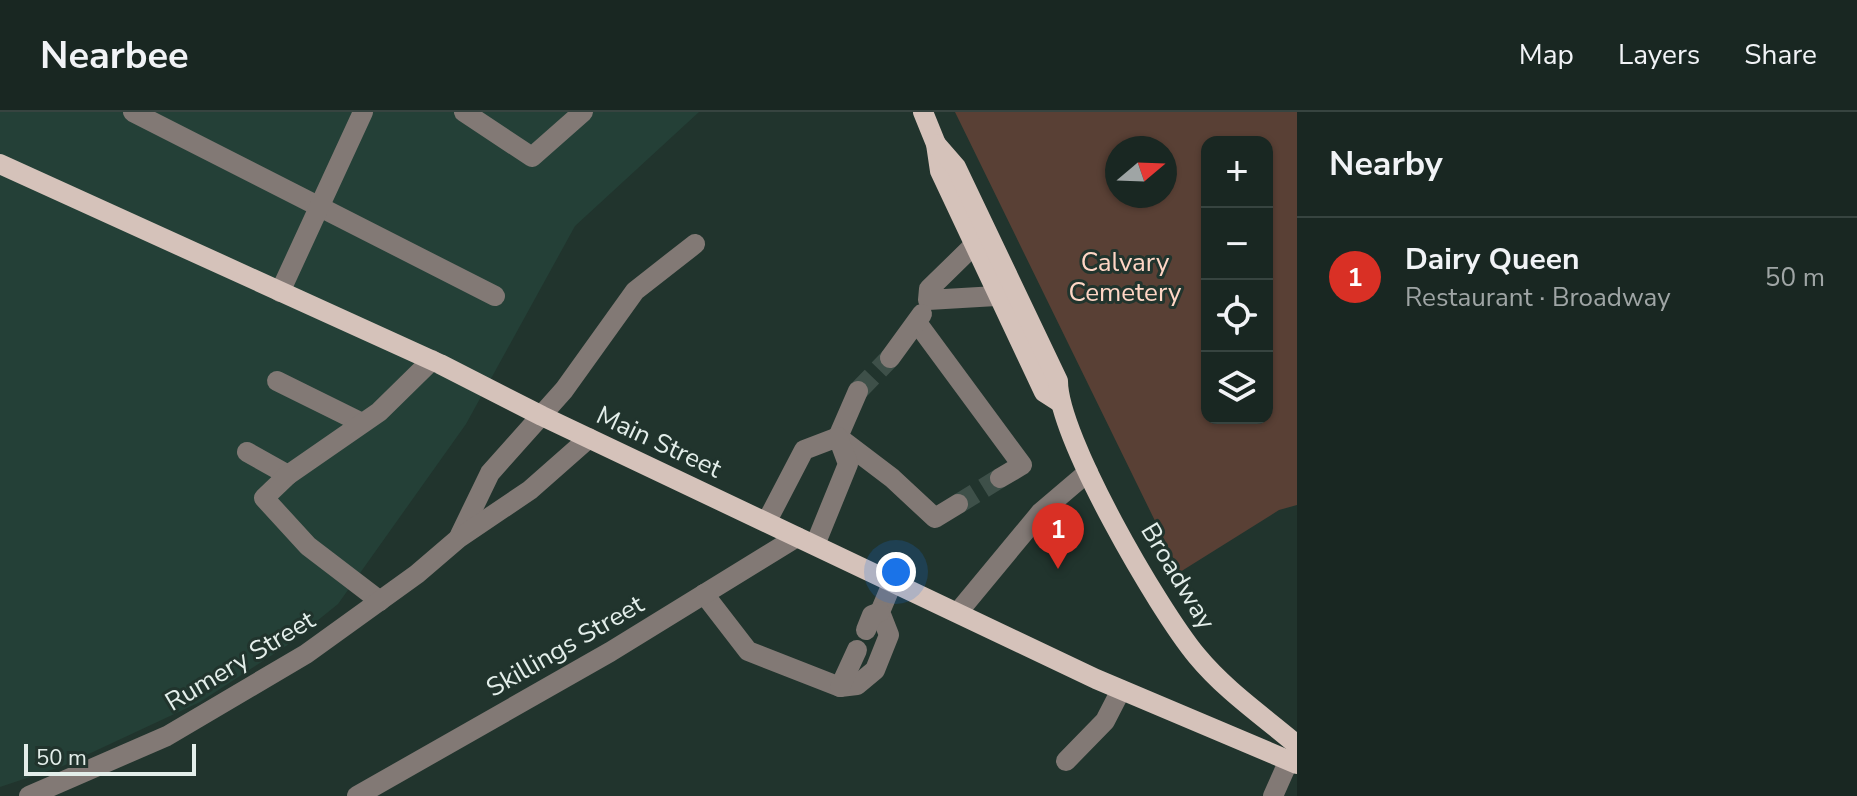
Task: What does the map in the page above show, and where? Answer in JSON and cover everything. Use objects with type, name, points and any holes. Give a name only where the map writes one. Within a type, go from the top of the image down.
[{"type":"main road","name":"Broadway","points":[[923,112],[936,144],[940,171],[996,296],[1044,392],[1058,401]]},
{"type":"main road","name":"Broadway","points":[[936,144],[956,167],[1058,381],[1058,401],[1088,472],[1173,624],[1198,658],[1294,756]]},
{"type":"main road","name":"Main Street","points":[[0,164],[432,360],[542,416],[1121,690],[1294,756]]},
{"type":"street","points":[[133,112],[317,209],[495,296]]},
{"type":"street","points":[[280,292],[363,112]]},
{"type":"street","points":[[464,112],[532,157],[583,112]]},
{"type":"street","name":"Rumery Street","points":[[459,538],[490,473],[512,445],[542,416],[635,291],[695,244]]},
{"type":"street","points":[[890,358],[918,324],[929,289],[973,246]]},
{"type":"street","points":[[928,300],[996,296]]},
{"type":"street","points":[[918,324],[1022,465],[1000,478]]},
{"type":"street","points":[[380,601],[308,546],[264,498],[288,475],[379,412],[432,360]]},
{"type":"street","points":[[277,381],[362,423]]},
{"type":"street","points":[[806,541],[848,464],[838,437],[858,391]]},
{"type":"street","points":[[838,437],[892,478],[935,518],[958,504]]},
{"type":"street","points":[[767,521],[804,450],[838,437]]},
{"type":"street","name":"Rumery Street","points":[[29,796],[142,748],[239,696],[306,654],[380,601],[459,538],[530,490],[589,438]]},
{"type":"street","points":[[247,452],[288,475]]},
{"type":"street","points":[[959,611],[1041,512],[1088,472]]},
{"type":"street","name":"Skillings Street","points":[[357,796],[610,652],[704,594],[806,541]]},
{"type":"street","points":[[704,594],[748,651],[840,687],[857,685],[875,670],[889,635],[880,612],[893,581]]},
{"type":"street","points":[[866,630],[872,615],[880,612]]},
{"type":"street","points":[[840,687],[857,650]]},
{"type":"street","points":[[1066,761],[1105,721],[1121,690]]},
{"type":"street","points":[[1273,796],[1294,756]]},
{"type":"shaded area","points":[[0,112],[699,112],[575,226],[466,424],[338,604],[286,646],[200,702],[63,766],[0,787]]},
{"type":"green space","name":"Calvary Cemetery","points":[[955,112],[1297,112],[1297,505],[1279,510],[1180,572]]},
{"type":"tunnel","points":[[858,391],[890,358]]},
{"type":"tunnel","points":[[958,504],[1000,478]]},
{"type":"place","name":"Dairy Queen","points":[[1058,569]]}]
